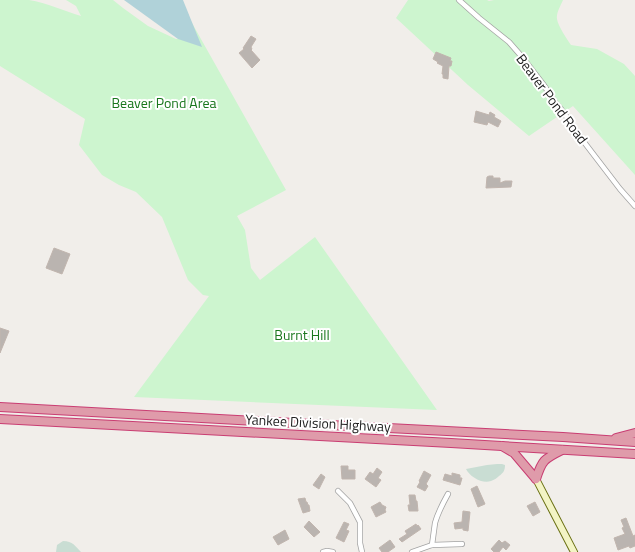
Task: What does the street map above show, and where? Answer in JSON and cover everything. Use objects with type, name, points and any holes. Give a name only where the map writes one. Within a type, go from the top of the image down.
[{"type":"highway","name":"Yankee Division Highway","points":[[0,407],[635,442]]},
{"type":"highway","name":"Yankee Division Highway","points":[[0,419],[635,454]]},
{"type":"highway","points":[[601,440],[635,433]]},
{"type":"highway","points":[[502,446],[514,453],[536,479]]},
{"type":"highway","points":[[536,479],[540,465],[552,455],[563,450]]},
{"type":"main road","points":[[536,479],[574,552]]},
{"type":"street","name":"Beaver Pond Road","points":[[459,0],[509,42],[543,84],[584,142],[620,189],[635,206]]},
{"type":"street","points":[[338,491],[350,503],[360,522],[360,543],[362,552]]},
{"type":"street","points":[[432,546],[438,513],[448,494]]},
{"type":"street","points":[[412,552],[432,546],[462,544]]},
{"type":"street","points":[[323,552],[333,552]]},
{"type":"green space","points":[[0,0],[36,1],[81,16],[76,6],[66,0],[113,0],[148,26],[179,39],[179,0],[286,190],[237,216],[245,230],[251,268],[260,280],[315,237],[437,410],[134,397],[209,296],[203,295],[188,280],[162,217],[136,192],[119,185],[102,175],[79,145],[85,119],[0,66]]},
{"type":"green space","points":[[408,0],[563,0],[557,19],[561,29],[571,45],[597,49],[624,64],[635,76],[635,175],[573,106],[529,136],[468,85],[396,18]]},
{"type":"green space","points":[[487,465],[505,465],[504,472],[488,482],[480,481],[470,475],[466,469]]},
{"type":"green space","points":[[63,541],[72,543],[81,552],[56,552],[57,545]]},
{"type":"water","points":[[124,0],[183,0],[202,47],[178,39]]},
{"type":"building","points":[[251,36],[256,39],[251,47],[251,50],[260,60],[252,68],[239,53],[244,49],[243,48]]},
{"type":"building","points":[[436,52],[451,58],[450,61],[452,61],[451,66],[449,66],[448,79],[443,78],[443,66],[433,59]]},
{"type":"building","points":[[476,111],[489,115],[490,112],[495,115],[494,117],[501,121],[498,127],[488,122],[487,125],[474,122]]},
{"type":"building","points":[[493,176],[493,178],[500,178],[500,183],[512,181],[511,187],[486,188],[487,177]]},
{"type":"building","points":[[54,248],[70,254],[62,274],[46,268]]},
{"type":"building","points":[[0,328],[9,331],[0,353]]},
{"type":"building","points":[[341,466],[348,466],[348,470],[355,470],[355,479],[342,479]]},
{"type":"building","points":[[377,468],[382,472],[378,478],[381,480],[376,487],[365,479],[370,472],[373,474]]},
{"type":"building","points":[[424,471],[431,475],[426,484],[428,486],[425,491],[417,487]]},
{"type":"building","points":[[452,473],[460,475],[460,478],[462,478],[460,485],[443,480],[445,474],[452,476]]},
{"type":"building","points":[[321,474],[325,477],[319,489],[313,485]]},
{"type":"building","points":[[477,486],[485,504],[478,507],[471,489]]},
{"type":"building","points":[[409,495],[415,495],[418,511],[409,511]]},
{"type":"building","points":[[305,498],[309,505],[310,511],[303,513],[298,499]]},
{"type":"building","points":[[380,502],[386,507],[386,512],[376,517],[371,507]]},
{"type":"building","points":[[535,502],[540,512],[533,516],[527,506]]},
{"type":"building","points":[[463,511],[470,512],[468,531],[463,530],[463,528],[455,529],[454,523],[462,522]]},
{"type":"building","points":[[626,518],[633,536],[635,535],[635,546],[630,548],[629,546],[618,550],[614,538],[625,534],[622,528],[624,527],[621,520]]},
{"type":"building","points":[[309,521],[320,532],[314,537],[304,527]]},
{"type":"building","points":[[344,522],[349,524],[346,530],[349,531],[344,542],[336,538]]},
{"type":"building","points":[[416,524],[421,529],[402,542],[399,539],[407,534],[405,531]]},
{"type":"building","points":[[285,530],[289,539],[278,545],[273,537]]},
{"type":"building","points":[[390,540],[395,547],[388,552],[382,552],[379,548]]},
{"type":"building","points":[[499,540],[502,543],[505,541],[510,545],[506,550],[503,547],[499,552],[494,552],[491,549]]},
{"type":"park label","name":"Beaver Pond Area","points":[[164,103]]},
{"type":"park label","name":"Burnt Hill","points":[[302,335]]}]
